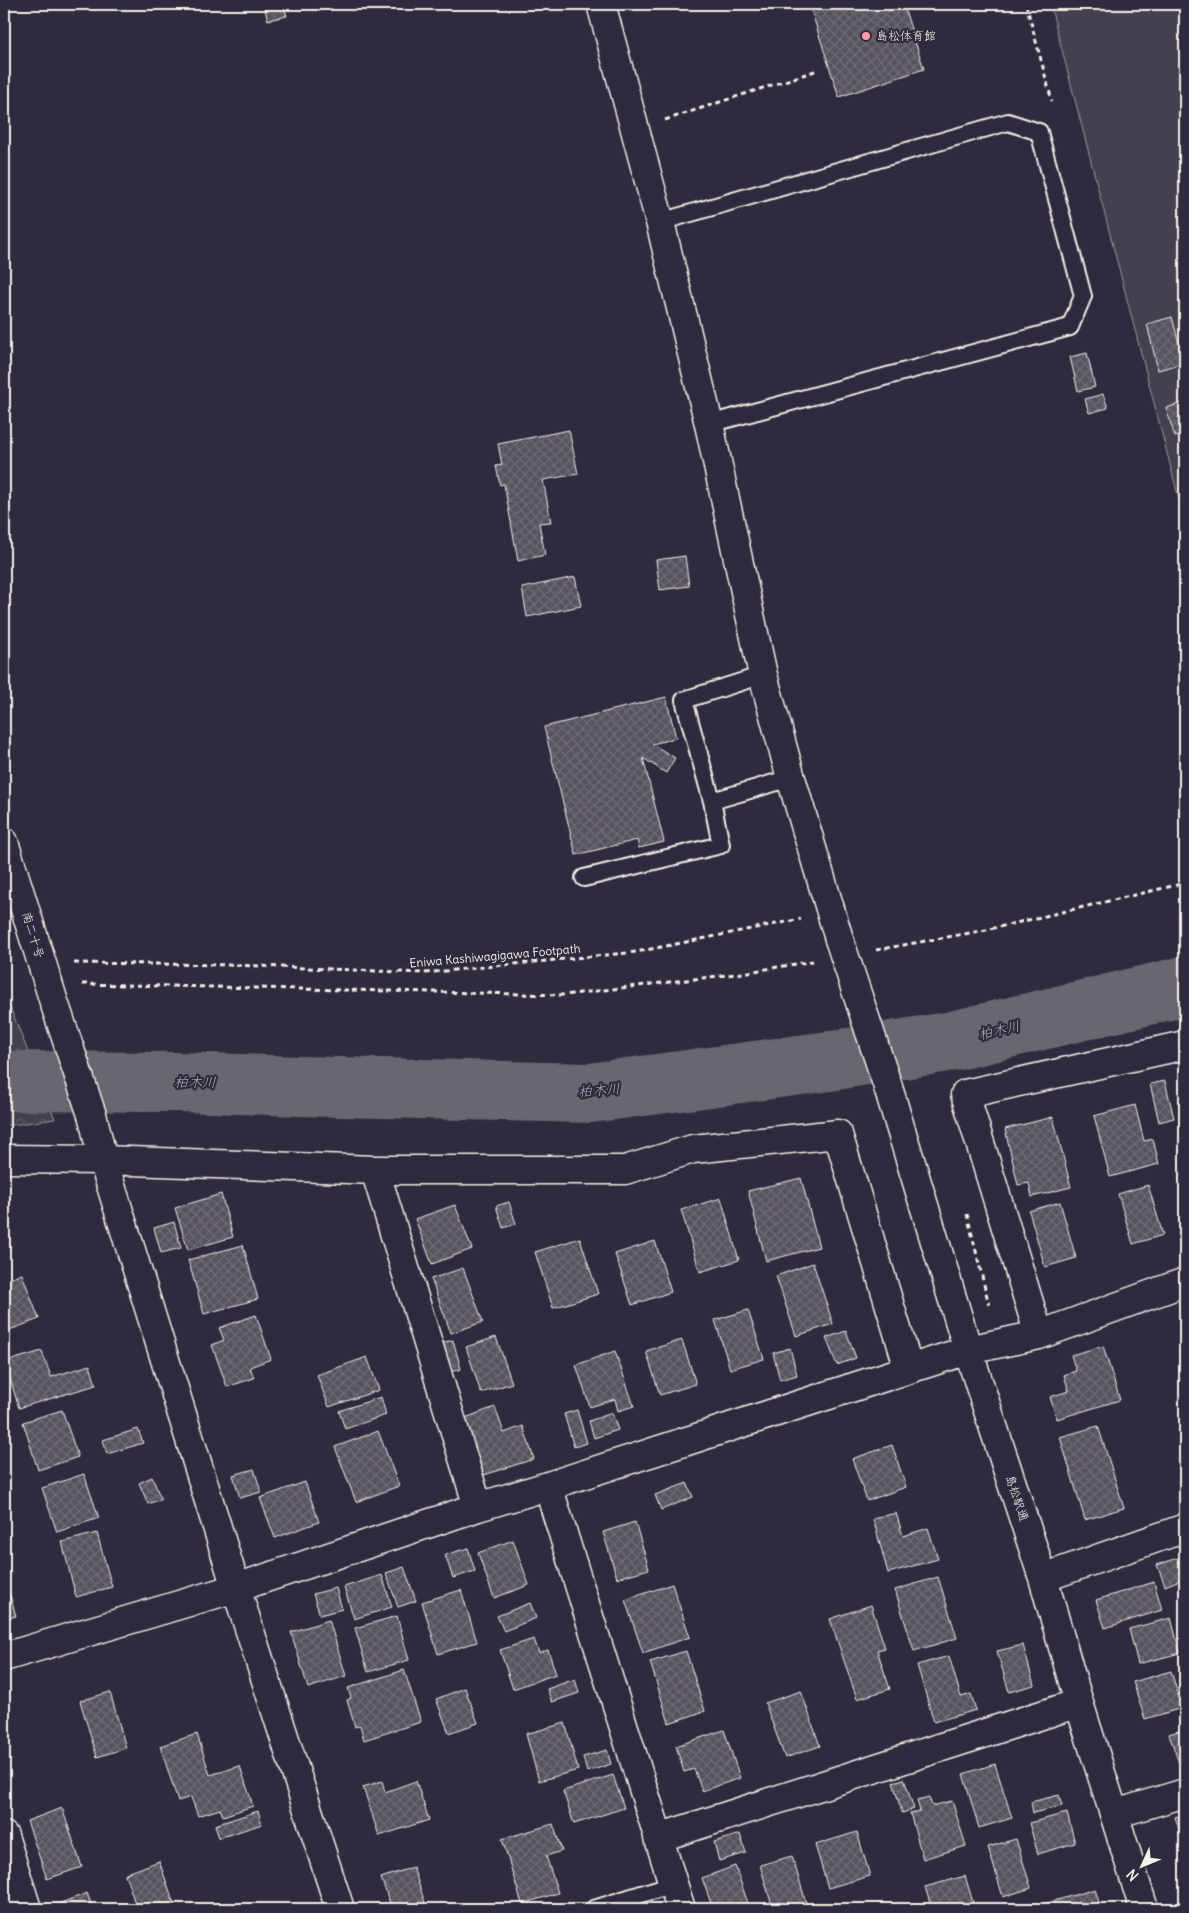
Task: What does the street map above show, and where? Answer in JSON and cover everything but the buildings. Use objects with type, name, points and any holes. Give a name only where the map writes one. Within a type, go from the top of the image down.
[{"type":"street","name":"島松駅通","points":[[601,4],[660,222],[709,424],[763,675],[791,778],[839,939],[888,1086],[968,1350],[1043,1578],[1079,1703],[1144,1909]]},
{"type":"street","name":"南二十号","points":[[4,842],[93,1118],[103,1160],[236,1588],[340,1909]]},
{"type":"street","points":[[1039,1335],[965,1094],[1185,1045]]},
{"type":"street","points":[[4,1159],[103,1160],[375,1170],[625,1170],[692,1149],[838,1134],[909,1369]]},
{"type":"street","points":[[375,1170],[478,1507]]},
{"type":"street","points":[[4,1657],[236,1588],[478,1507],[968,1350],[1039,1335],[1185,1282]]},
{"type":"street","points":[[548,1486],[681,1909]]},
{"type":"street","points":[[1043,1578],[1185,1528]]},
{"type":"street","points":[[658,1838],[1079,1703]]},
{"type":"street","points":[[1115,1814],[1185,1793]]},
{"type":"street","points":[[4,1836],[27,1909]]},
{"type":"lane","points":[[660,222],[1008,122],[1039,132],[1083,296],[1070,327],[709,424]]},
{"type":"lane","points":[[584,878],[721,845],[712,801],[684,700],[763,675]]},
{"type":"lane","points":[[712,801],[791,778]]},
{"type":"lane","points":[[594,1909],[673,1884]]},
{"type":"path","points":[[1026,4],[1052,101]]},
{"type":"path","points":[[636,130],[818,70]]},
{"type":"path","points":[[869,951],[986,930],[1185,882]]},
{"type":"path","name":"Eniwa Kashiwagigawa Footpath","points":[[68,963],[235,965],[424,973],[636,952],[832,912]]},
{"type":"path","points":[[51,991],[564,995],[743,973],[821,959]]},
{"type":"green space","points":[[1050,4],[1185,4],[1185,522]]},
{"type":"green space","points":[[4,992],[55,1119],[4,1126]]},
{"type":"waterway","name":"柏木川","points":[[4,1081],[178,1082],[590,1093],[830,1061],[953,1041],[1185,986]]},
{"type":"place","name":"島松体育館","points":[[866,36]]}]
